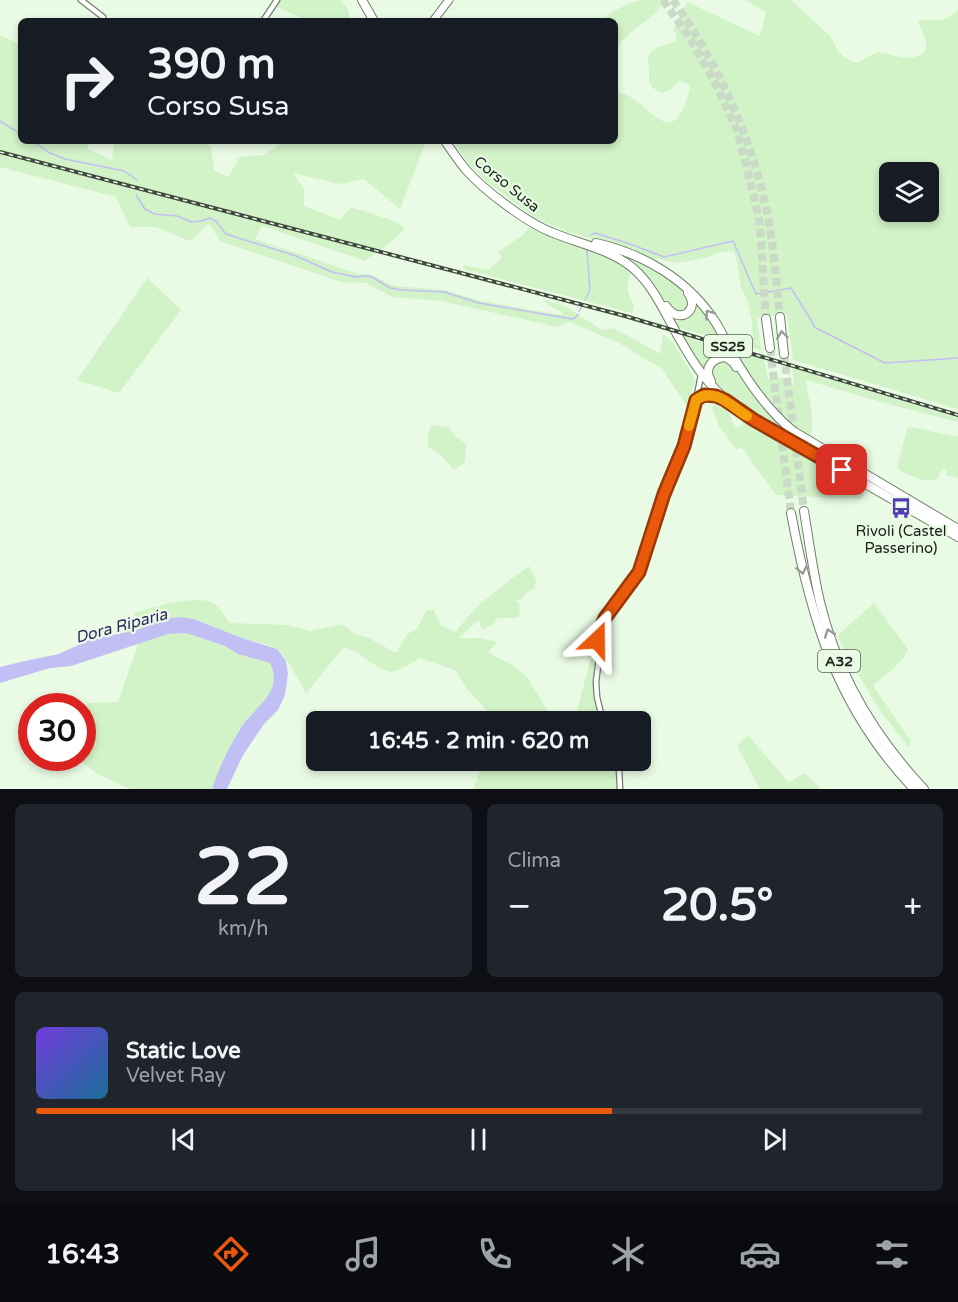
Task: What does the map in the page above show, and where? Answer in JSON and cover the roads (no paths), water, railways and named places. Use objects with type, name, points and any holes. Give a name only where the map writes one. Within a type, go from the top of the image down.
[{"type":"highway","points":[[780,317],[784,354]]},
{"type":"highway","points":[[766,319],[770,348]]},
{"type":"highway","name":"A32","points":[[804,511],[820,601],[840,664],[861,707],[876,730],[891,752],[924,789]]},
{"type":"highway","name":"A32","points":[[791,513],[810,601],[834,669],[847,697],[872,738],[914,789]]},
{"type":"main road","points":[[362,0],[372,18]]},
{"type":"main road","name":"Corso Susa","points":[[447,144],[467,172],[529,220],[544,229],[618,258],[633,268],[656,296],[701,375],[725,400],[754,420],[958,537]]},
{"type":"main road","name":"Corso Susa","points":[[562,236],[623,251],[666,272],[691,292],[708,312],[755,391],[784,424],[805,439],[958,529]]},
{"type":"main road","points":[[645,280],[656,289],[670,312],[677,316],[685,314],[692,306],[691,297],[666,272]]},
{"type":"main road","points":[[725,400],[722,393],[711,382],[708,374],[709,365],[718,358],[726,357],[734,363],[746,384],[755,391]]},
{"type":"street","points":[[81,0],[103,16]]},
{"type":"street","points":[[265,18],[277,0]]},
{"type":"street","points":[[435,18],[449,0]]},
{"type":"street","points":[[600,711],[596,689],[599,632],[615,603],[639,572],[664,494],[684,446],[701,375]]},
{"type":"street","points":[[696,400],[704,395],[716,396],[725,400]]},
{"type":"street","points":[[619,771],[620,789]]},
{"type":"water","points":[[178,617],[194,619],[277,649],[286,661],[288,674],[285,695],[278,710],[264,724],[243,755],[227,789],[212,789],[221,764],[238,733],[271,691],[274,676],[270,663],[238,654],[225,646],[186,633],[168,634],[71,666],[50,668],[0,683],[0,667],[59,654],[89,640],[140,629],[153,622]]},
{"type":"waterway","points":[[0,121],[18,132]]},
{"type":"waterway","points":[[36,144],[65,159],[124,171],[137,180]]},
{"type":"waterway","points":[[136,195],[145,209],[155,214],[177,216],[192,222],[209,218],[216,221],[226,234],[296,256],[332,272],[356,277],[372,277],[390,288],[444,292],[479,303],[572,319],[578,314]]},
{"type":"waterway","points":[[591,235],[595,233],[664,257],[733,241],[756,294],[791,288],[814,327],[885,363],[958,358]]},
{"type":"waterway","points":[[585,300],[590,290],[587,251]]},
{"type":"waterway","points":[[579,311],[582,306]]},
{"type":"tunnel","points":[[663,0],[689,37],[712,77],[737,130],[760,225],[766,319]]},
{"type":"tunnel","points":[[673,0],[718,73],[751,152],[769,222],[780,317]]},
{"type":"tunnel","points":[[770,348],[791,513]]},
{"type":"tunnel","points":[[784,354],[804,511]]},
{"type":"railway","points":[[0,152],[625,316],[958,415]]},
{"type":"place","name":"Rivoli (Castel Passerino)","points":[[901,508]]},
{"type":"water label","name":"Dora Riparia","points":[[121,625]]}]
